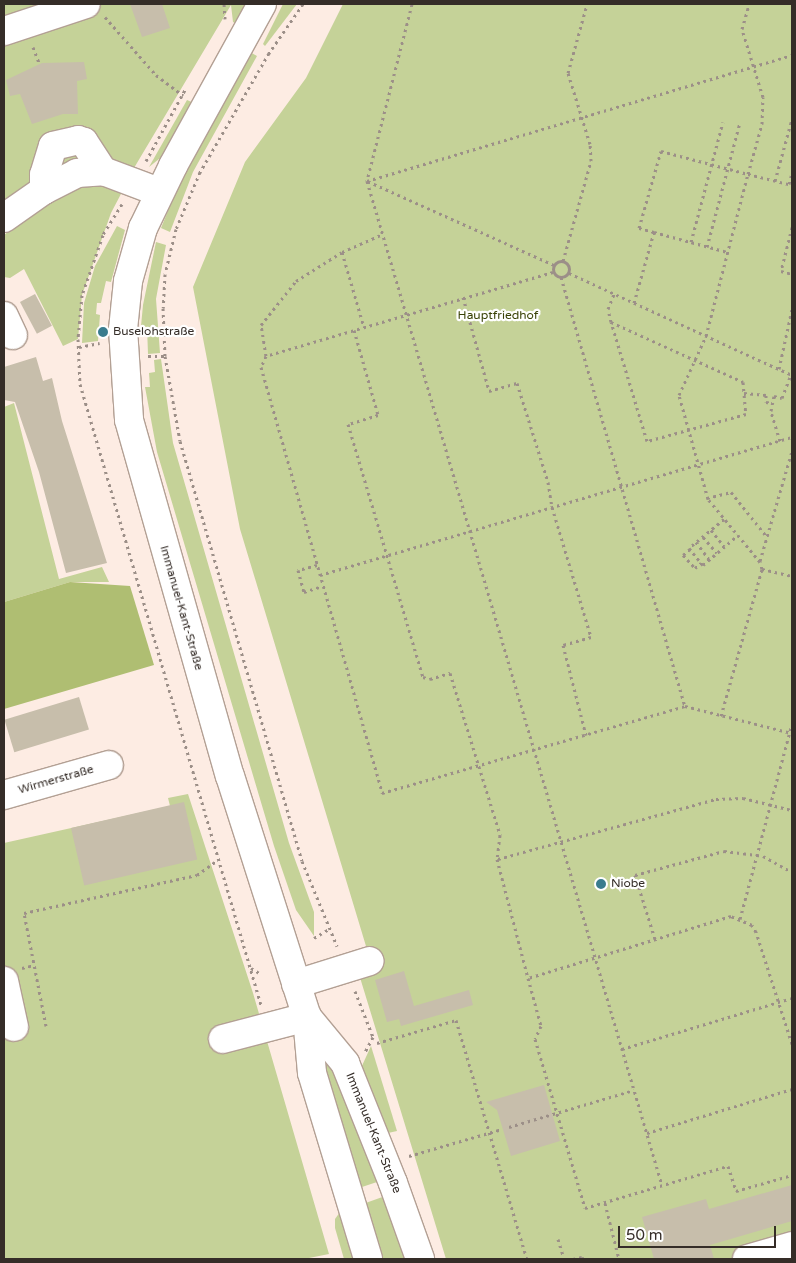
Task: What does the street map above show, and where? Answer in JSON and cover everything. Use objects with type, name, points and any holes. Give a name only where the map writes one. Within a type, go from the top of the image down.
[{"type":"street","points":[[4,218],[44,190],[77,173],[103,171],[159,192],[262,4]]},
{"type":"street","points":[[4,31],[93,8]]},
{"type":"street","name":"Immanuel-Kant-Straße","points":[[159,192],[143,228],[128,281],[123,329],[129,420],[222,748],[307,1017],[312,1073],[368,1259]]},
{"type":"street","name":"Wirmerstraße","points":[[4,795],[109,765]]},
{"type":"street","points":[[296,984],[358,964]]},
{"type":"street","points":[[4,981],[14,1026]]},
{"type":"street","points":[[223,1039],[307,1017]]},
{"type":"street","name":"Immanuel-Kant-Straße","points":[[307,1017],[345,1063],[393,1183],[420,1259]]},
{"type":"street","points":[[747,1259],[792,1246]]},
{"type":"path","points":[[303,4],[269,53],[200,172],[176,229],[165,274],[163,308],[165,356],[180,441],[302,861],[330,929],[358,964],[372,1037]]},
{"type":"path","points":[[412,4],[367,181],[662,1186]]},
{"type":"path","points":[[563,261],[591,161],[590,144],[568,73],[587,4]]},
{"type":"path","points":[[721,716],[762,569],[760,562],[707,498],[679,395],[706,336],[762,124],[763,97],[742,29],[749,4]]},
{"type":"path","points":[[93,8],[143,62],[187,100]]},
{"type":"path","points":[[367,181],[792,55]]},
{"type":"path","points":[[134,182],[182,94]]},
{"type":"path","points":[[774,180],[792,120]]},
{"type":"path","points":[[691,242],[723,122]]},
{"type":"path","points":[[707,247],[740,122]]},
{"type":"path","points":[[727,252],[639,228],[661,151],[791,185],[792,173]]},
{"type":"path","points":[[367,181],[554,264],[563,261]]},
{"type":"path","points":[[792,227],[781,271],[792,274]]},
{"type":"path","points":[[634,303],[654,232]]},
{"type":"path","points":[[383,234],[342,252],[296,281],[268,314],[260,332],[266,356],[262,367],[262,378],[382,793],[478,767],[685,706],[791,733]]},
{"type":"path","points":[[342,252],[364,327]]},
{"type":"path","points":[[563,261],[569,267],[569,273]]},
{"type":"path","points":[[553,272],[554,264]]},
{"type":"path","points":[[266,356],[553,272],[561,277],[685,706]]},
{"type":"path","points":[[561,277],[569,273]]},
{"type":"path","points":[[569,273],[792,375],[782,398],[774,396],[772,403],[772,411],[780,441]]},
{"type":"path","points":[[611,322],[743,382],[746,414],[647,441],[611,322],[608,309],[614,294]]},
{"type":"path","points":[[464,297],[490,390],[517,383],[548,482],[552,507],[591,637],[563,645],[586,735]]},
{"type":"path","points":[[779,369],[792,309]]},
{"type":"path","points":[[354,330],[378,415],[348,424],[423,677],[430,679],[450,673],[500,835],[497,859],[541,1026],[535,1039],[585,1208],[728,1166],[736,1191],[792,1175]]},
{"type":"path","points":[[78,347],[102,342],[102,337]]},
{"type":"path","points":[[744,393],[766,395],[766,402],[772,403]]},
{"type":"path","points":[[320,575],[792,437]]},
{"type":"path","points":[[760,562],[792,452]]},
{"type":"path","points":[[707,498],[731,492],[767,537]]},
{"type":"path","points":[[724,519],[683,555],[689,562],[695,568],[738,535]]},
{"type":"path","points":[[711,530],[724,546]]},
{"type":"path","points":[[703,536],[717,553]]},
{"type":"path","points":[[696,542],[709,559]]},
{"type":"path","points":[[690,550],[701,563]]},
{"type":"path","points":[[317,564],[298,570],[304,592],[322,586]]},
{"type":"path","points":[[762,569],[792,576]]},
{"type":"path","points":[[740,919],[792,724]]},
{"type":"path","points":[[497,859],[689,804],[743,798],[770,803],[792,810]]},
{"type":"path","points":[[654,939],[635,875],[724,851],[757,854],[792,872]]},
{"type":"path","points":[[46,1026],[24,914],[197,875],[218,860]]},
{"type":"path","points":[[528,978],[731,916],[752,925],[756,932],[777,1003],[792,1044]]},
{"type":"path","points":[[314,938],[330,929]]},
{"type":"path","points":[[250,968],[261,974]]},
{"type":"path","points":[[622,1049],[792,998]]},
{"type":"path","points":[[377,1043],[456,1020],[527,1259]]},
{"type":"path","points":[[647,1133],[792,1089]]},
{"type":"path","points":[[509,1127],[634,1090]]},
{"type":"path","points":[[409,1156],[502,1129]]},
{"type":"path","points":[[605,1203],[619,1259]]},
{"type":"path","points":[[558,1239],[564,1259]]},
{"type":"path","points":[[573,1259],[582,1256],[583,1259]]},
{"type":"green space","points":[[4,4],[249,4],[239,25],[233,22],[231,5],[134,168],[4,207]]},
{"type":"green space","points":[[283,4],[297,4],[265,46],[263,44]]},
{"type":"green space","name":"Hauptfriedhof","points":[[343,4],[792,4],[792,1259],[446,1259],[358,971],[372,966],[240,529],[193,287],[245,162],[306,78]]},
{"type":"green space","points":[[250,52],[257,56],[193,172],[170,232],[161,228],[185,169]]},
{"type":"green space","points":[[187,100],[194,103],[164,155],[149,167]]},
{"type":"green space","points":[[91,184],[108,186],[122,192],[111,213],[82,295],[78,339],[63,346],[24,269],[10,278],[4,277],[4,235],[40,207],[72,188]]},
{"type":"green space","points":[[117,226],[125,230],[111,282],[106,281],[101,303],[97,303],[96,314],[100,315],[98,341],[82,343],[84,303],[95,266]]},
{"type":"green space","points":[[156,242],[166,245],[156,299],[160,353],[148,354],[147,327],[141,326],[143,305]]},
{"type":"green space","points":[[161,359],[173,443],[289,843],[314,912],[314,936],[296,910],[274,846],[157,452],[145,387],[150,387],[149,373],[155,372],[154,360]]},
{"type":"green space","points":[[14,403],[59,579],[102,567],[109,582],[70,582],[4,602],[4,407]]},
{"type":"green space","points":[[70,582],[130,586],[154,665],[4,709],[4,602]]},
{"type":"green space","points":[[188,794],[253,993],[329,1254],[304,1259],[4,1259],[4,843],[170,806],[168,798]]},
{"type":"green space","points":[[371,1046],[397,1131],[388,1133],[361,1068]]},
{"type":"green space","points":[[334,1065],[383,1180],[356,1189],[323,1067]]},
{"type":"green space","points":[[388,1195],[411,1259],[378,1259],[360,1205]]},
{"type":"green space","points":[[340,1212],[352,1252],[352,1259],[344,1259],[335,1228],[335,1219]]},
{"type":"building","points":[[130,4],[162,4],[170,28],[142,37]]},
{"type":"building","points":[[84,62],[87,79],[77,81],[78,114],[63,114],[32,124],[20,94],[10,96],[6,80],[42,63]]},
{"type":"building","points":[[35,294],[52,326],[37,334],[20,302]]},
{"type":"building","points":[[36,357],[43,381],[52,378],[62,421],[107,563],[66,573],[39,472],[15,402],[4,400],[4,367]]},
{"type":"building","points":[[79,697],[89,730],[14,752],[4,720]]},
{"type":"building","points":[[184,802],[197,859],[84,886],[71,828]]},
{"type":"building","points":[[404,971],[414,1006],[469,990],[473,1005],[401,1026],[399,1019],[387,1022],[375,980]]},
{"type":"building","points":[[544,1085],[560,1141],[511,1156],[497,1110],[486,1102]]},
{"type":"building","points":[[792,1185],[792,1221],[710,1245],[714,1259],[654,1259],[642,1217],[706,1199],[709,1209]]},
{"type":"place","name":"Buselohstraße","points":[[103,332]]},
{"type":"place","name":"Niobe","points":[[601,884]]}]
